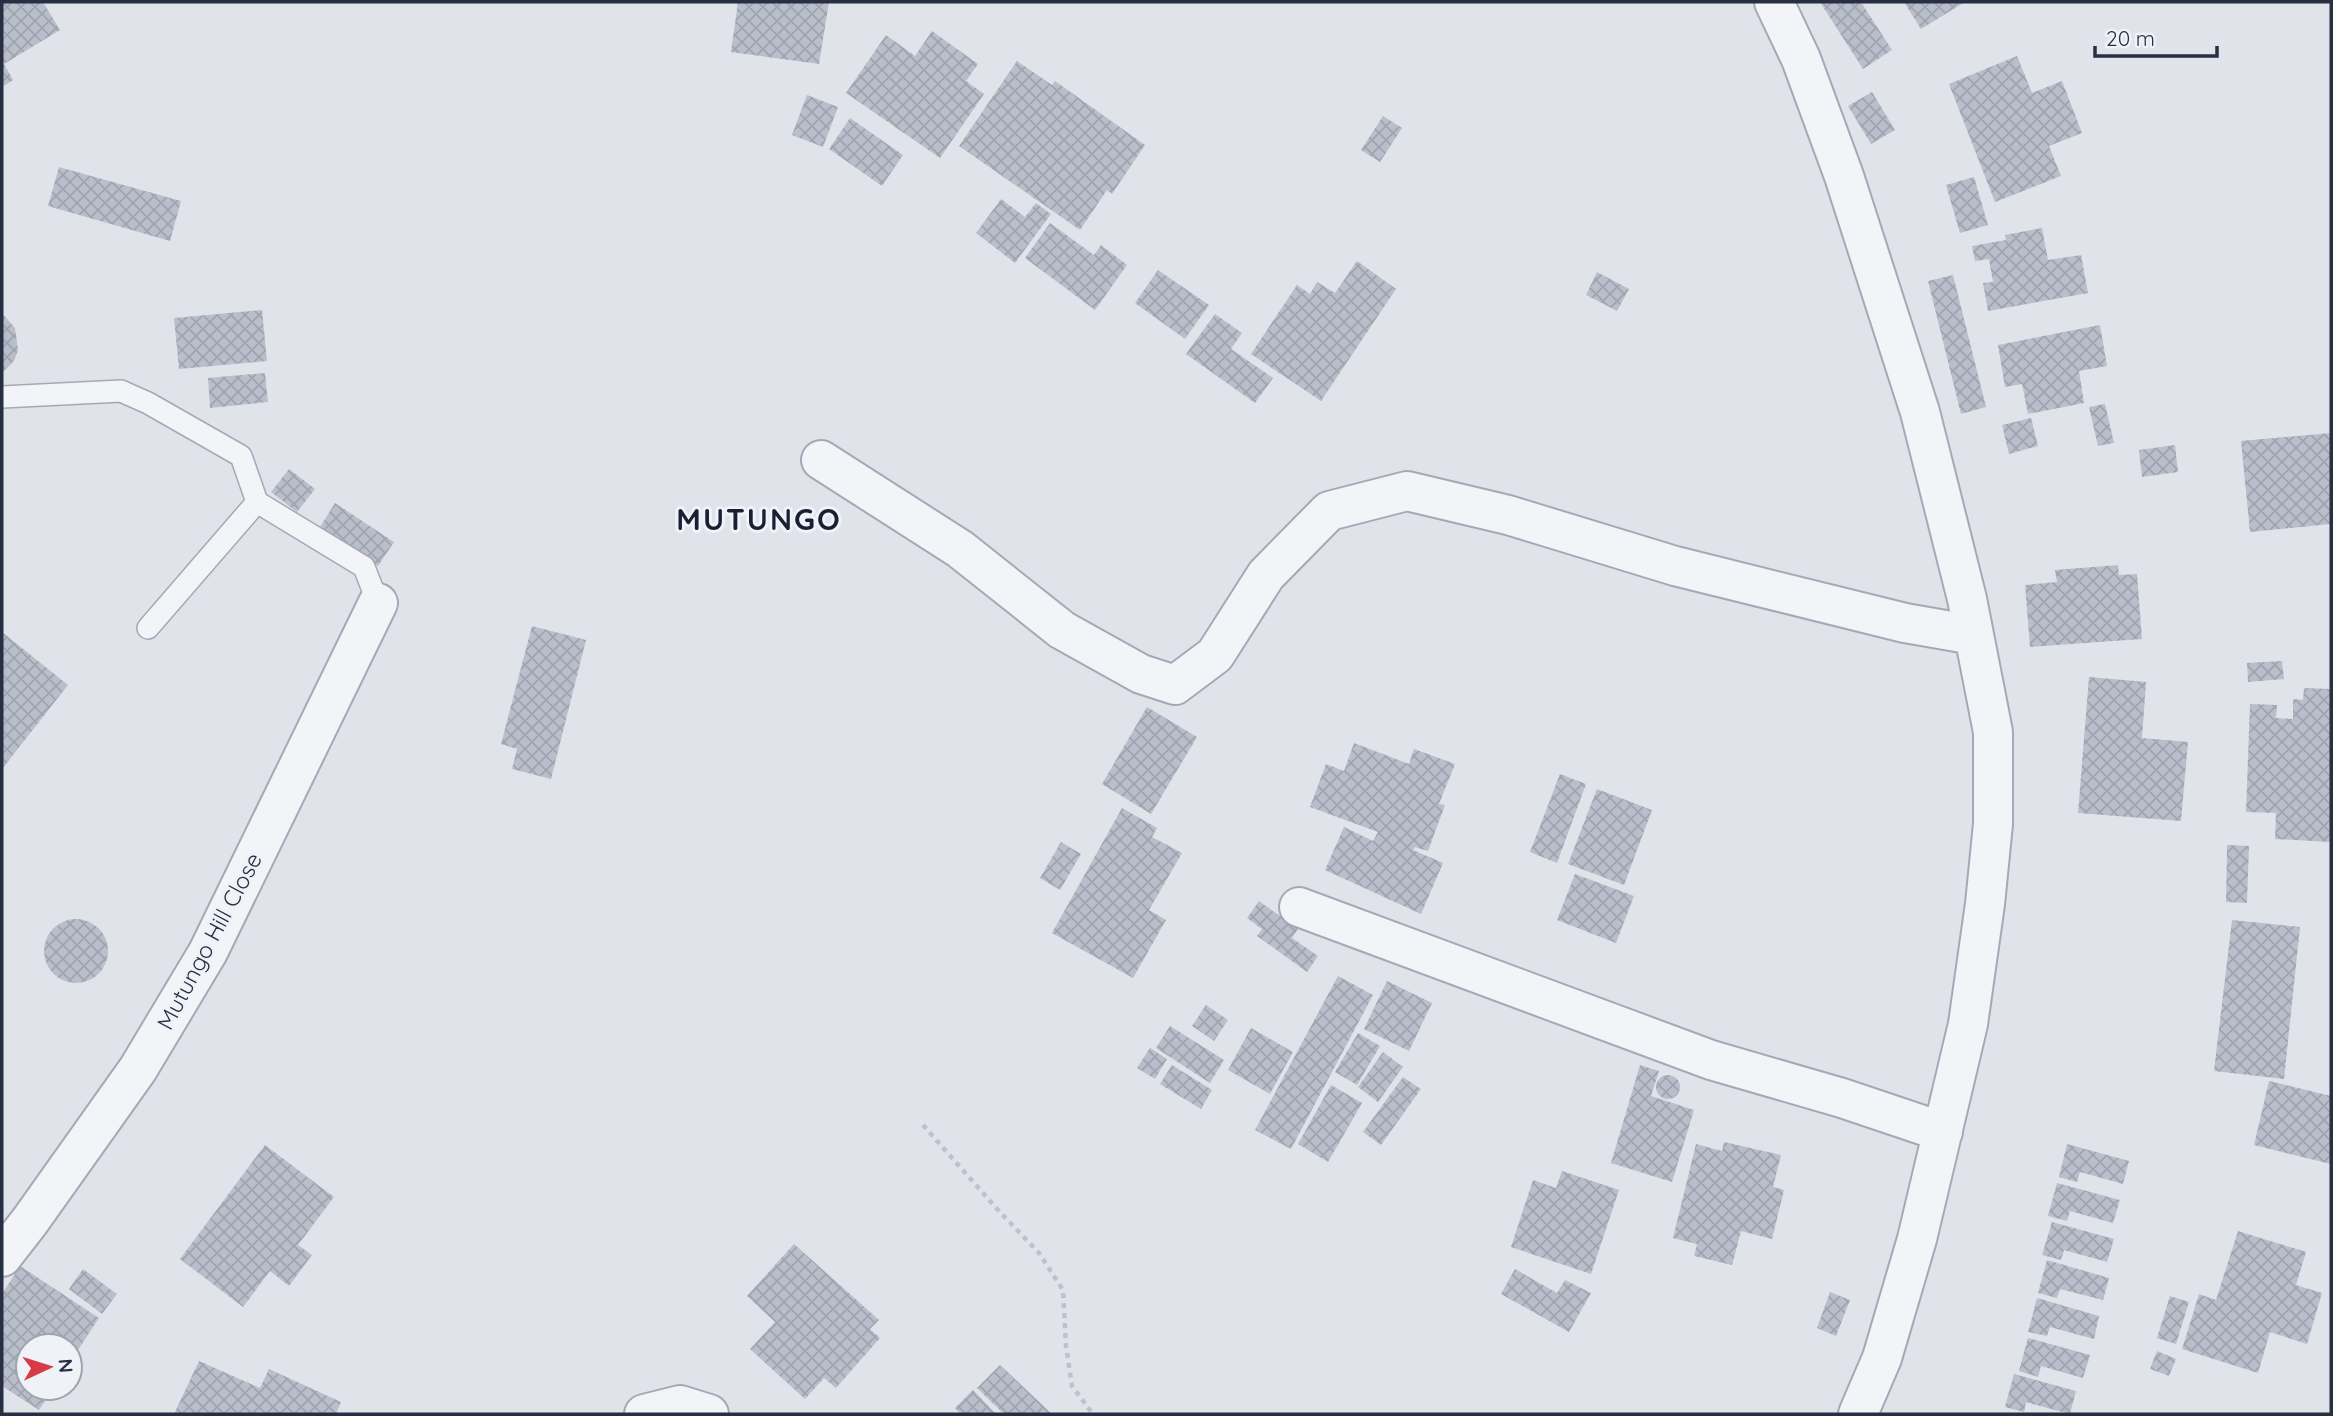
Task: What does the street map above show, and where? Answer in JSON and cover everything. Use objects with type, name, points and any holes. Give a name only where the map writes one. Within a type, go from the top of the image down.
[{"type":"street","points":[[1774,2],[1801,59],[1844,176],[1920,412],[1967,599],[1993,732],[1993,824],[1968,1024],[1917,1238],[1882,1357],[1858,1414]]},
{"type":"street","points":[[821,460],[960,550],[1062,630],[1141,674],[1175,685],[1215,655],[1266,575],[1329,511],[1407,491],[1508,515],[1675,566],[1905,623],[1974,635]]},
{"type":"street","name":"Mutungo Hill Close","points":[[2,1257],[138,1069],[208,952],[378,603]]},
{"type":"street","points":[[1299,907],[1711,1060],[1842,1098],[1943,1132]]},
{"type":"street","points":[[645,1414],[680,1405],[709,1414]]},
{"type":"lane","points":[[2,397],[121,391],[148,403],[241,456],[257,502],[364,567],[378,603]]},
{"type":"lane","points":[[148,628],[257,502]]},
{"type":"path","points":[[923,1125],[1039,1253],[1063,1290],[1066,1346],[1072,1386],[1093,1414]]},
{"type":"building","points":[[43,2],[60,30],[4,64],[13,80],[2,87],[2,4]]},
{"type":"building","points":[[738,2],[829,2],[819,64],[731,52]]},
{"type":"building","points":[[1820,2],[1861,2],[1892,50],[1863,69]]},
{"type":"building","points":[[1904,2],[1965,2],[1921,29]]},
{"type":"building","points":[[932,31],[978,64],[966,81],[984,94],[940,158],[846,93],[886,35],[915,56]]},
{"type":"building","points":[[2017,56],[2032,93],[2062,81],[2082,133],[2049,146],[2061,176],[1995,202],[1949,84]]},
{"type":"building","points":[[1017,61],[1052,85],[1055,81],[1145,145],[1112,194],[1107,190],[1080,230],[959,146]]},
{"type":"building","points":[[1872,92],[1895,130],[1871,144],[1848,106]]},
{"type":"building","points":[[807,95],[838,107],[823,147],[792,135]]},
{"type":"building","points":[[1383,116],[1402,128],[1380,162],[1361,150]]},
{"type":"building","points":[[850,118],[903,155],[882,186],[829,149]]},
{"type":"building","points":[[59,167],[181,201],[170,241],[48,206]]},
{"type":"building","points":[[1974,177],[1988,225],[1960,233],[1946,185]]},
{"type":"building","points":[[1001,199],[1025,217],[1036,203],[1051,214],[1015,263],[976,233]]},
{"type":"building","points":[[1050,223],[1094,255],[1101,245],[1127,265],[1095,310],[1025,258]]},
{"type":"building","points":[[2042,228],[2048,260],[2081,255],[2088,293],[1988,311],[1983,283],[1993,282],[1989,259],[1975,261],[1972,246],[2006,240],[2005,235]]},
{"type":"building","points":[[1357,261],[1396,289],[1321,401],[1251,354],[1297,285],[1310,294],[1317,282],[1335,293]]},
{"type":"building","points":[[1158,270],[1209,305],[1185,339],[1135,303]]},
{"type":"building","points":[[1597,272],[1629,289],[1617,311],[1586,295]]},
{"type":"building","points":[[1953,275],[1986,407],[1961,414],[1928,281]]},
{"type":"building","points":[[262,310],[267,361],[179,369],[174,318]]},
{"type":"building","points":[[2,313],[15,328],[18,350],[14,361],[2,373]]},
{"type":"building","points":[[1215,314],[1242,333],[1231,349],[1273,378],[1255,403],[1186,354]]},
{"type":"building","points":[[2100,325],[2107,366],[2079,371],[2084,403],[2028,414],[2022,384],[2005,387],[1998,345]]},
{"type":"building","points":[[265,373],[268,402],[210,408],[208,378]]},
{"type":"building","points":[[2105,404],[2114,443],[2098,446],[2089,407]]},
{"type":"building","points":[[2031,418],[2038,446],[2009,454],[2002,425]]},
{"type":"building","points":[[2331,433],[2331,524],[2250,532],[2241,441]]},
{"type":"building","points":[[2175,445],[2178,472],[2142,477],[2139,450]]},
{"type":"building","points":[[289,469],[315,489],[297,512],[271,492]]},
{"type":"building","points":[[335,503],[394,542],[378,566],[320,527]]},
{"type":"building","points":[[2118,565],[2119,575],[2137,574],[2142,639],[2030,647],[2025,585],[2057,582],[2055,570]]},
{"type":"building","points":[[532,626],[586,640],[551,779],[512,769],[517,749],[501,744]]},
{"type":"building","points":[[2,632],[68,685],[2,769]]},
{"type":"building","points":[[2282,661],[2284,679],[2248,682],[2247,663]]},
{"type":"building","points":[[2089,677],[2146,682],[2142,738],[2188,742],[2181,821],[2078,813]]},
{"type":"building","points":[[2304,688],[2331,689],[2331,842],[2275,839],[2276,813],[2246,812],[2250,704],[2277,705],[2276,718],[2293,719],[2293,699],[2303,700]]},
{"type":"building","points":[[1147,707],[1197,737],[1151,814],[1102,784]]},
{"type":"building","points":[[1354,743],[1409,764],[1414,749],[1455,764],[1439,804],[1445,805],[1428,851],[1415,847],[1413,850],[1443,863],[1421,914],[1325,870],[1344,827],[1373,841],[1378,832],[1310,807],[1326,764],[1344,771]]},
{"type":"building","points":[[1560,774],[1586,784],[1557,863],[1530,852]]},
{"type":"building","points":[[1597,789],[1652,810],[1624,885],[1568,864]]},
{"type":"building","points":[[1122,808],[1157,828],[1152,837],[1182,853],[1149,910],[1166,920],[1133,978],[1052,933]]},
{"type":"building","points":[[1061,842],[1081,854],[1060,890],[1040,878]]},
{"type":"building","points":[[2227,845],[2249,846],[2247,903],[2226,902]]},
{"type":"building","points":[[1575,874],[1634,896],[1616,943],[1557,920]]},
{"type":"building","points":[[1259,901],[1298,929],[1292,938],[1318,956],[1307,972],[1257,936],[1262,929],[1247,918]]},
{"type":"building","points":[[76,919],[94,925],[102,933],[108,951],[102,969],[94,977],[76,983],[58,977],[50,969],[44,951],[50,933],[58,925]]},
{"type":"building","points":[[2232,920],[2300,927],[2284,1079],[2214,1071]]},
{"type":"building","points":[[1338,976],[1373,995],[1291,1149],[1255,1130]]},
{"type":"building","points":[[1387,981],[1432,1003],[1409,1051],[1364,1029]]},
{"type":"building","points":[[1206,1005],[1228,1020],[1214,1041],[1192,1026]]},
{"type":"building","points":[[1170,1026],[1224,1060],[1210,1083],[1156,1048]]},
{"type":"building","points":[[1251,1028],[1293,1052],[1270,1094],[1228,1070]]},
{"type":"building","points":[[1358,1033],[1380,1046],[1357,1085],[1335,1072]]},
{"type":"building","points":[[1150,1048],[1167,1059],[1155,1079],[1137,1068]]},
{"type":"building","points":[[1383,1052],[1403,1067],[1378,1102],[1358,1087]]},
{"type":"building","points":[[1172,1065],[1212,1090],[1201,1109],[1160,1084]]},
{"type":"building","points":[[1640,1065],[1659,1071],[1651,1096],[1694,1110],[1672,1182],[1611,1163]]},
{"type":"building","points":[[1668,1075],[1677,1078],[1680,1087],[1677,1096],[1668,1099],[1659,1096],[1656,1087],[1659,1078]]},
{"type":"building","points":[[1403,1077],[1421,1089],[1381,1145],[1363,1132]]},
{"type":"building","points":[[2269,1081],[2331,1096],[2331,1164],[2254,1145]]},
{"type":"building","points":[[1331,1085],[1362,1103],[1328,1162],[1298,1144]]},
{"type":"building","points":[[1724,1142],[1781,1155],[1773,1187],[1784,1190],[1772,1239],[1741,1231],[1732,1265],[1694,1256],[1697,1244],[1673,1238],[1696,1144],[1722,1151]]},
{"type":"building","points":[[2067,1144],[2129,1161],[2123,1184],[2080,1172],[2077,1182],[2059,1177]]},
{"type":"building","points":[[265,1145],[334,1197],[298,1245],[312,1255],[289,1286],[270,1271],[243,1307],[180,1259]]},
{"type":"building","points":[[1562,1171],[1619,1190],[1591,1274],[1511,1247],[1533,1180],[1556,1188]]},
{"type":"building","points":[[2057,1183],[2120,1200],[2113,1223],[2070,1211],[2067,1221],[2048,1216]]},
{"type":"building","points":[[2052,1222],[2114,1239],[2107,1262],[2064,1250],[2061,1260],[2042,1255]]},
{"type":"building","points":[[2238,1231],[2306,1252],[2296,1285],[2322,1293],[2307,1344],[2270,1332],[2258,1373],[2182,1349],[2199,1294],[2216,1300]]},
{"type":"building","points":[[794,1244],[879,1320],[870,1329],[880,1338],[836,1388],[824,1378],[805,1399],[750,1349],[775,1322],[747,1296]]},
{"type":"building","points":[[2047,1260],[2109,1278],[2103,1300],[2060,1289],[2057,1298],[2038,1293]]},
{"type":"building","points":[[20,1266],[99,1318],[84,1341],[84,1332],[14,1332],[14,1394],[2,1386],[2,1294]]},
{"type":"building","points":[[83,1269],[117,1294],[102,1314],[69,1289]]},
{"type":"building","points":[[1515,1269],[1557,1293],[1565,1280],[1591,1293],[1569,1332],[1501,1294]]},
{"type":"building","points":[[1830,1292],[1850,1300],[1836,1336],[1817,1328]]},
{"type":"building","points":[[2170,1296],[2189,1302],[2176,1344],[2157,1338]]},
{"type":"building","points":[[2037,1298],[2099,1316],[2094,1339],[2050,1327],[2047,1336],[2028,1332]]},
{"type":"building","points":[[2028,1338],[2090,1355],[2083,1378],[2041,1366],[2038,1377],[2019,1371]]},
{"type":"building","points":[[2157,1351],[2176,1359],[2169,1376],[2150,1369]]},
{"type":"building","points":[[199,1361],[260,1388],[269,1369],[341,1402],[336,1414],[174,1414]]},
{"type":"building","points":[[1000,1365],[1052,1414],[1004,1414],[977,1388]]},
{"type":"building","points":[[2014,1374],[2076,1391],[2070,1414],[2026,1402],[2024,1412],[2005,1407]]},
{"type":"building","points":[[973,1390],[996,1414],[961,1414],[955,1408]]},
{"type":"building","points":[[27,1402],[44,1402],[39,1410]]},
{"type":"district","name":"MUTUNGO","points":[[759,519]]}]
